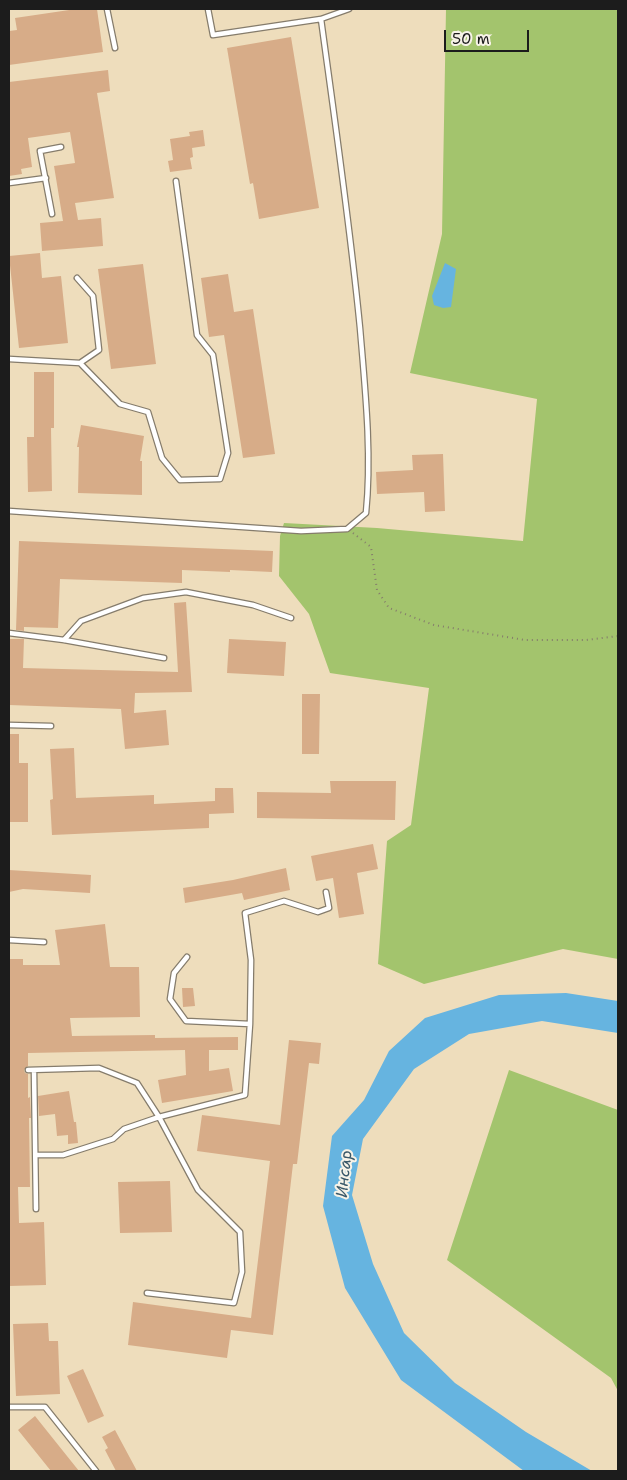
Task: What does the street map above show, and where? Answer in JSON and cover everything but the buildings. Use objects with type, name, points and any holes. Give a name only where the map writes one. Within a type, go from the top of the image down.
[{"type":"lane","points":[[107,9],[116,48]]},
{"type":"lane","points":[[208,9],[213,35],[321,19],[349,9]]},
{"type":"lane","points":[[9,511],[302,530],[347,529],[366,513],[369,483],[364,377],[351,234],[321,19]]},
{"type":"lane","points":[[52,214],[40,151],[61,147]]},
{"type":"lane","points":[[9,183],[46,178]]},
{"type":"lane","points":[[80,363],[120,404],[148,412],[162,458],[180,480],[220,479],[228,453],[214,355],[197,335],[176,181]]},
{"type":"lane","points":[[9,359],[80,363],[99,350],[93,296],[77,278]]},
{"type":"lane","points":[[64,640],[81,621],[143,598],[186,592],[253,605],[291,618]]},
{"type":"lane","points":[[9,633],[64,640],[164,658]]},
{"type":"lane","points":[[9,725],[51,726]]},
{"type":"lane","points":[[36,1155],[63,1155],[113,1139],[124,1128],[245,1095],[250,1024],[251,960],[245,914],[284,901],[318,912],[329,908],[326,892]]},
{"type":"lane","points":[[9,940],[44,942]]},
{"type":"lane","points":[[186,957],[174,973],[170,999],[186,1021],[250,1024]]},
{"type":"lane","points":[[36,1209],[36,1155],[31,1070],[99,1068],[137,1083],[159,1117],[198,1190],[240,1232],[242,1272],[234,1303],[147,1293]]},
{"type":"lane","points":[[9,1406],[45,1406],[96,1471]]},
{"type":"path","points":[[347,529],[371,547],[378,590],[389,608],[434,625],[525,640],[586,640],[618,636]]},
{"type":"green space","points":[[446,9],[618,9],[618,959],[563,949],[424,984],[378,964],[387,841],[411,825],[429,688],[330,673],[309,614],[279,576],[280,536],[284,523],[377,528],[523,541],[537,399],[410,373],[442,234]]},
{"type":"green space","points":[[509,1070],[618,1110],[618,1391],[611,1378],[447,1260]]},
{"type":"water","points":[[445,263],[456,269],[451,307],[443,308],[434,305],[432,296]]},
{"type":"water","name":"Инсар","points":[[566,993],[618,1001],[618,1033],[542,1021],[469,1034],[414,1069],[363,1139],[352,1195],[373,1264],[404,1333],[455,1383],[526,1432],[592,1471],[524,1471],[401,1380],[345,1288],[323,1206],[332,1136],[364,1100],[389,1051],[425,1018],[499,995]]}]
